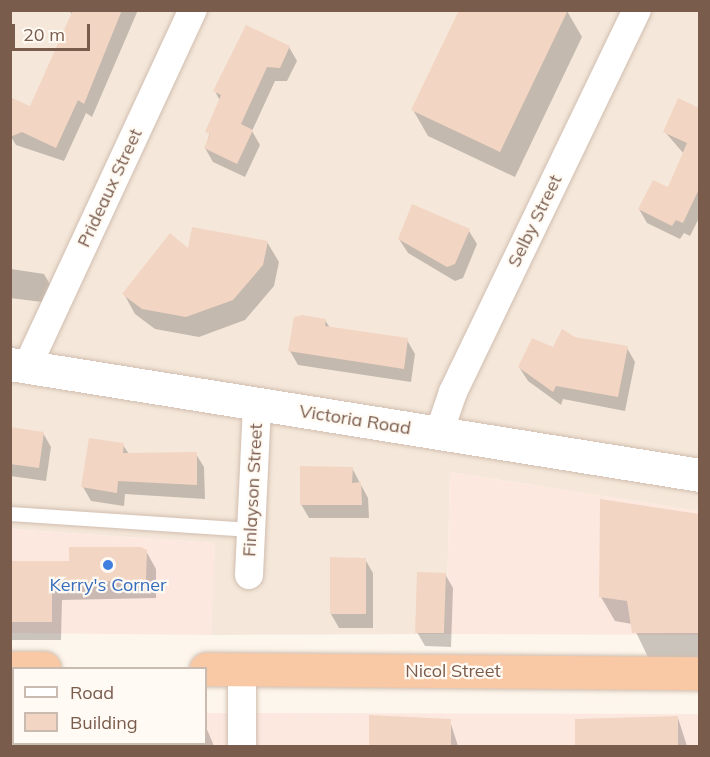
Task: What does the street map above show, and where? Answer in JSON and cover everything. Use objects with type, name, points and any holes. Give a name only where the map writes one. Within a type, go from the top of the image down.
[{"type":"highway","name":"Nicol Street","points":[[207,669],[699,673]]},
{"type":"street","name":"Prideaux Street","points":[[19,365],[192,10]]},
{"type":"street","name":"Selby Street","points":[[439,433],[453,392],[637,10]]},
{"type":"street","name":"Victoria Road","points":[[19,365],[699,475]]},
{"type":"street","name":"Finlayson Street","points":[[249,575],[257,404]]},
{"type":"street","points":[[242,669],[242,747]]},
{"type":"lane","points":[[10,514],[251,530]]},
{"type":"shaded area","points":[[10,11],[699,11],[699,511],[450,472],[446,634],[211,635],[214,543],[11,529]]},
{"type":"shaded area","points":[[450,472],[699,511],[699,635],[446,634]]},
{"type":"shaded area","points":[[10,529],[215,543],[211,635],[11,633]]},
{"type":"shaded area","points":[[10,712],[12,745],[207,745],[207,713],[699,714],[699,746],[11,746]]},
{"type":"building","points":[[73,10],[122,10],[84,104],[78,100],[56,148],[22,132],[10,137],[10,97],[30,106]]},
{"type":"building","points":[[459,10],[568,10],[500,152],[411,110]]},
{"type":"building","points":[[246,25],[290,46],[280,68],[267,67],[241,124],[253,130],[237,164],[204,148],[210,134],[205,132],[221,95],[213,91]]},
{"type":"building","points":[[678,98],[699,108],[699,189],[683,223],[676,220],[672,226],[638,209],[653,180],[668,187],[687,143],[663,132]]},
{"type":"building","points":[[412,204],[470,229],[455,264],[447,267],[398,239]]},
{"type":"building","points":[[192,227],[268,241],[263,265],[233,300],[186,317],[142,309],[122,294],[170,233],[188,248]]},
{"type":"building","points":[[302,315],[326,319],[325,326],[408,338],[404,369],[288,351],[294,317]]},
{"type":"building","points":[[562,329],[575,337],[628,346],[618,397],[556,386],[553,392],[518,367],[532,338],[553,347]]},
{"type":"building","points":[[10,427],[44,432],[39,468],[10,464]]},
{"type":"building","points":[[89,438],[124,443],[123,453],[197,452],[197,485],[118,481],[117,493],[81,487]]},
{"type":"building","points":[[300,466],[353,467],[352,483],[361,482],[362,505],[300,505]]},
{"type":"building","points":[[600,499],[699,514],[699,633],[632,633],[627,601],[599,597]]},
{"type":"building","points":[[69,547],[141,547],[147,550],[146,580],[52,583],[52,622],[10,622],[10,561],[69,561]]},
{"type":"building","points":[[330,557],[366,558],[366,614],[330,614]]},
{"type":"building","points":[[417,572],[446,573],[444,633],[415,633]]},
{"type":"building","points":[[369,715],[451,719],[451,747],[369,747]]},
{"type":"building","points":[[678,716],[678,747],[575,747],[575,719]]},
{"type":"place","name":"Kerry's Corner","points":[[108,565]]}]
